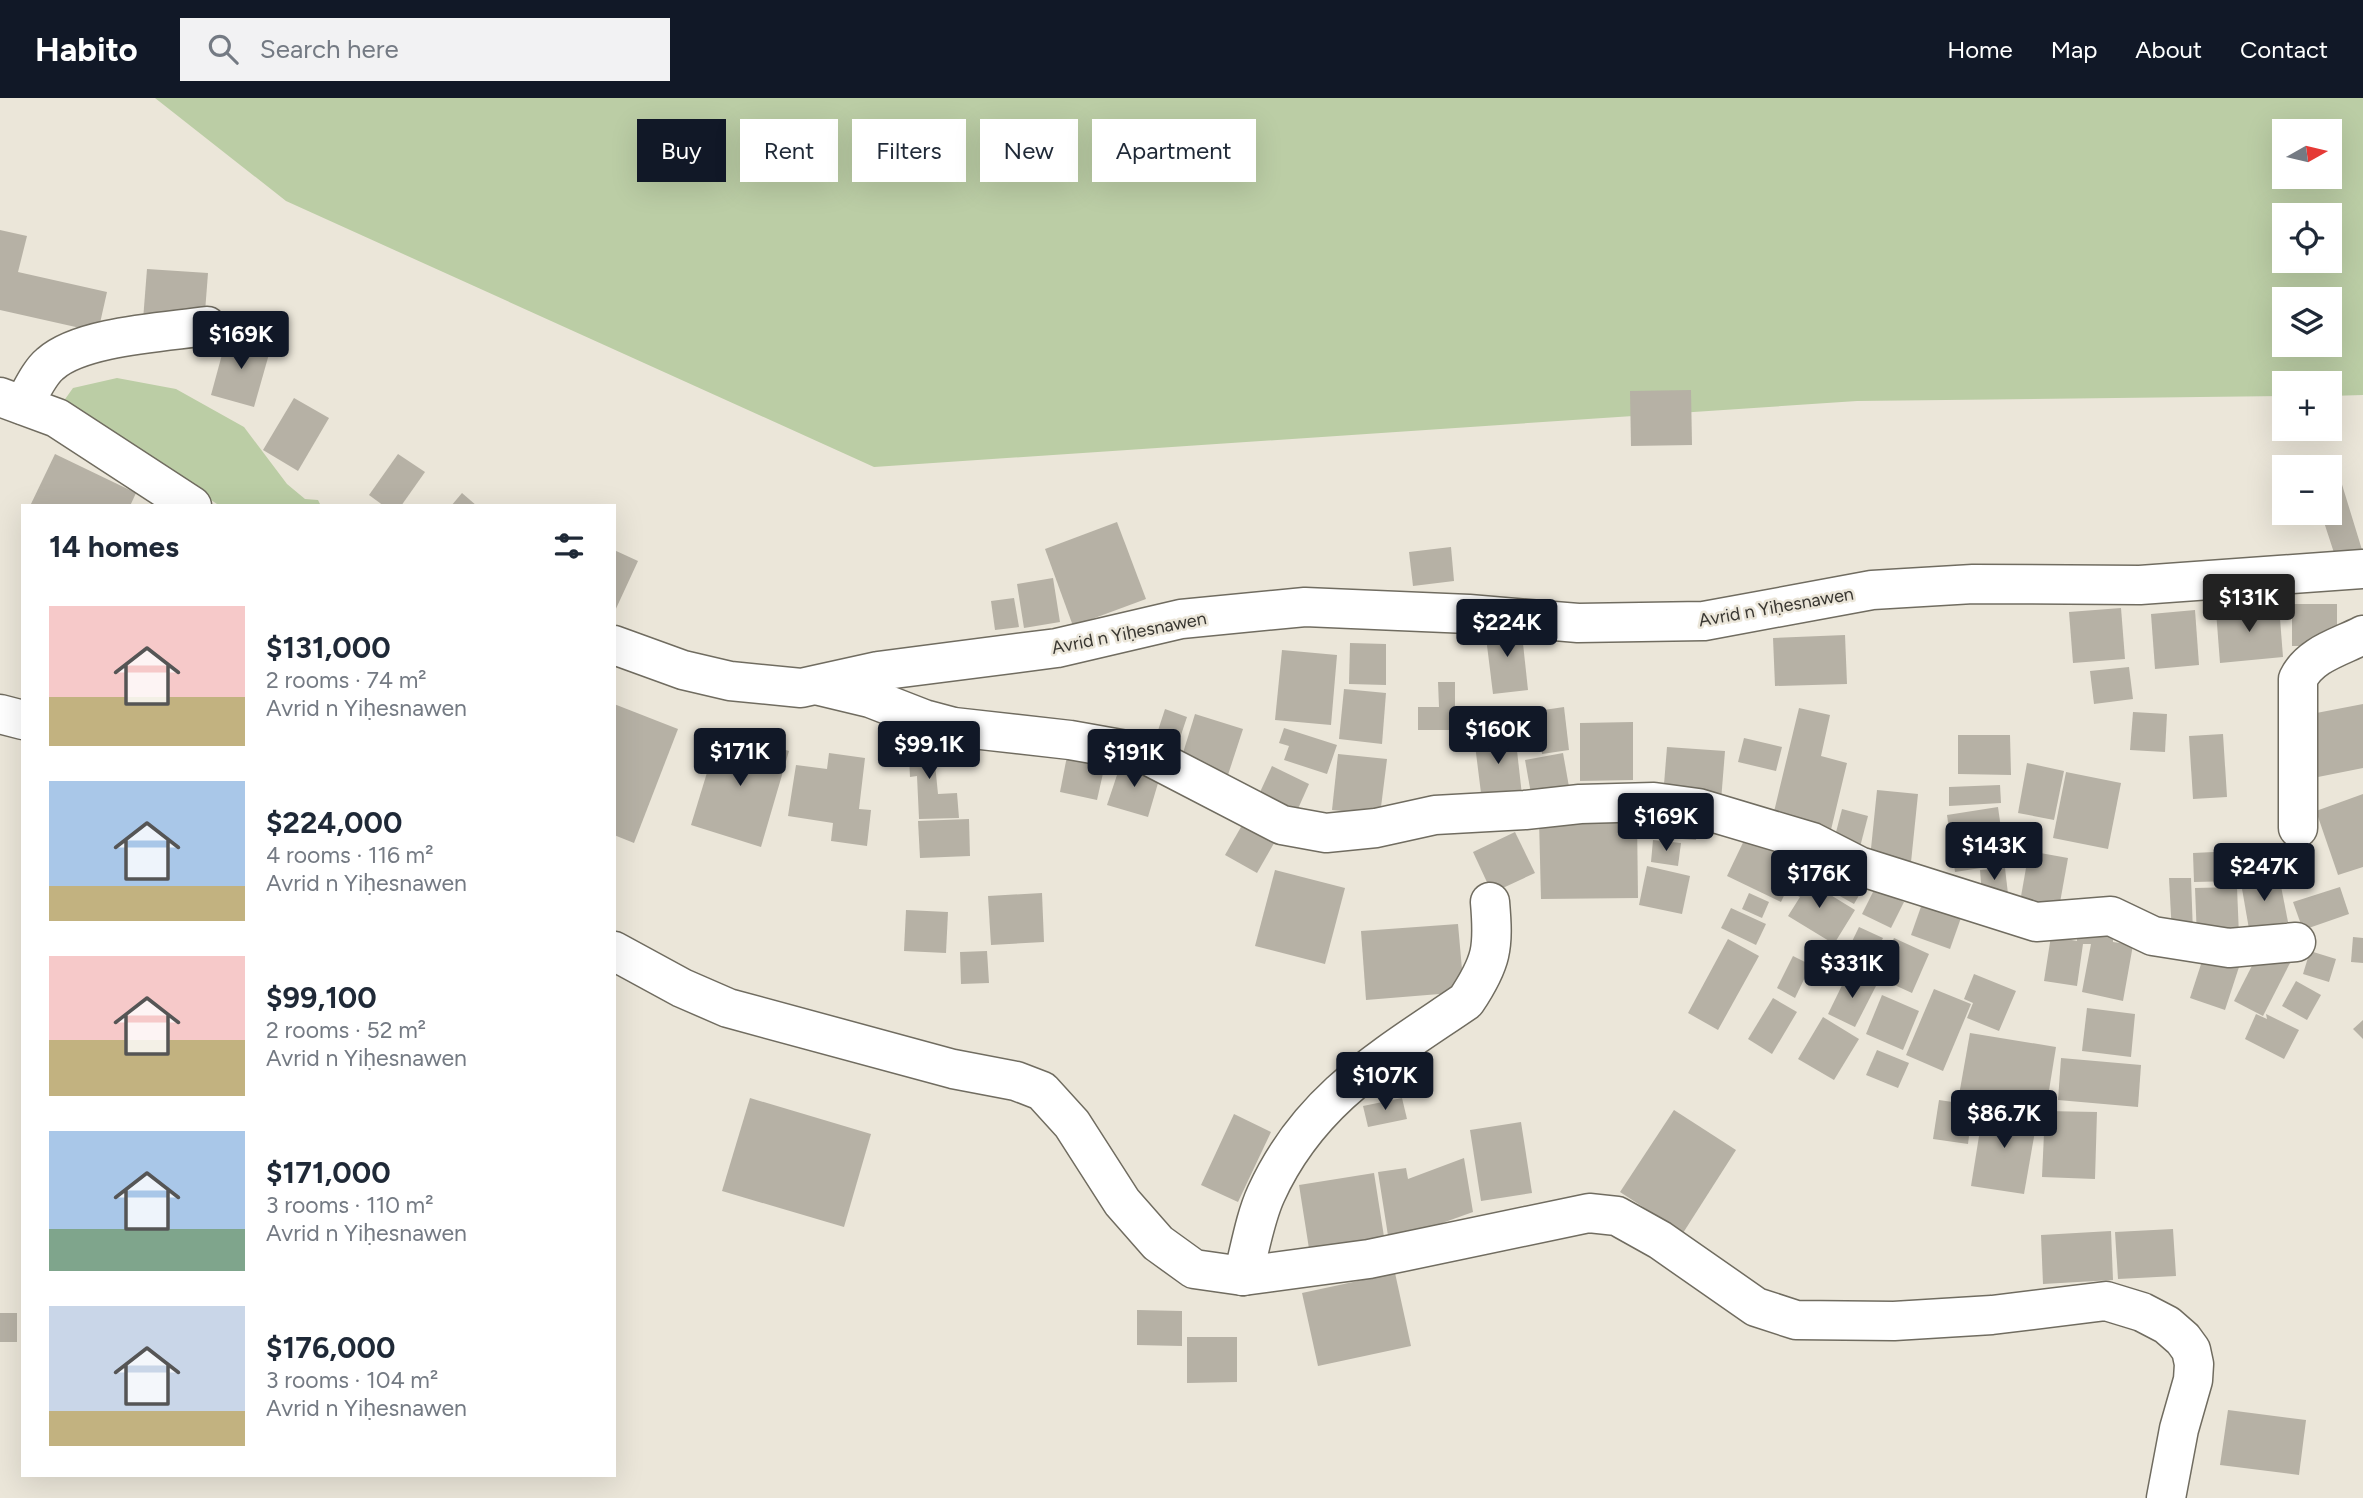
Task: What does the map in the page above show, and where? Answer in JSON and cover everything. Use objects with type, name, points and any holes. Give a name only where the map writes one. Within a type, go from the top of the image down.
[{"type":"street","points":[[189,504],[57,418],[12,401],[50,364],[88,346],[106,340],[207,326]]},
{"type":"street","name":"Avrid n Yiḥesnawen","points":[[616,646],[683,670],[730,681],[772,687],[820,686],[878,671],[1057,648],[1181,619],[1305,607],[1578,623],[1704,621],[1872,590],[1973,584],[2140,585],[2363,569]]},
{"type":"street","points":[[2298,828],[2298,680],[2309,663],[2363,635]]},
{"type":"street","points":[[820,686],[870,698],[924,719],[954,726],[1070,740],[1143,753],[1282,825],[1326,833],[1376,828],[1435,815],[1580,804],[1654,802],[1698,808],[1812,842],[1859,866],[2036,922],[2111,916],[2153,936],[2229,948],[2296,942]]},
{"type":"street","points":[[0,714],[21,719]]},
{"type":"street","points":[[1244,1276],[1264,1196],[1285,1154],[1314,1117],[1348,1083],[1466,1001],[1479,982],[1493,941],[1490,902]]},
{"type":"street","points":[[616,952],[682,988],[728,1008],[953,1069],[1016,1081],[1042,1091],[1072,1124],[1122,1202],[1158,1243],[1194,1269],[1244,1276],[1368,1259],[1589,1213],[1617,1216],[1660,1240],[1756,1307],[1796,1320],[1894,1321],[1992,1315],[2106,1301],[2142,1312],[2167,1325],[2191,1350],[2193,1380],[2179,1429],[2165,1498]]},
{"type":"green space","points":[[155,98],[2363,98],[2363,395],[2342,396],[2342,371],[2272,371],[2272,396],[1857,401],[874,467],[286,201]]},
{"type":"green space","points":[[117,378],[176,389],[244,427],[287,484],[305,499],[318,500],[320,504],[217,504],[63,402],[73,388]]},
{"type":"building","points":[[0,230],[27,236],[18,272],[107,292],[98,332],[0,310]]},
{"type":"building","points":[[147,269],[208,273],[204,325],[143,320]]},
{"type":"building","points":[[227,336],[271,347],[254,407],[211,395]]},
{"type":"building","points":[[1691,390],[1692,445],[1631,446],[1630,391]]},
{"type":"building","points":[[294,398],[329,418],[298,471],[263,450]]},
{"type":"building","points":[[55,454],[136,493],[131,504],[31,504]]},
{"type":"building","points":[[398,454],[425,472],[402,504],[381,504],[369,495]]},
{"type":"building","points":[[2342,485],[2363,553],[2337,562],[2325,525],[2342,525]]},
{"type":"building","points":[[462,493],[475,504],[453,504]]},
{"type":"building","points":[[1117,522],[1146,599],[1073,626],[1045,549]]},
{"type":"building","points":[[1451,547],[1454,581],[1413,586],[1409,552]]},
{"type":"building","points":[[616,551],[638,561],[616,609]]},
{"type":"building","points":[[1053,578],[1060,622],[1024,628],[1017,584]]},
{"type":"building","points":[[1014,598],[1019,627],[995,630],[991,601]]},
{"type":"building","points":[[2292,604],[2337,604],[2337,646],[2292,646]]},
{"type":"building","points":[[2279,606],[2283,657],[2220,663],[2216,611]]},
{"type":"building","points":[[2121,608],[2125,659],[2073,663],[2069,612]]},
{"type":"building","points":[[2195,610],[2199,665],[2155,669],[2151,614]]},
{"type":"building","points":[[1521,625],[1528,690],[1493,694],[1485,629]]},
{"type":"building","points":[[1845,635],[1847,684],[1775,686],[1773,638]]},
{"type":"building","points":[[1350,643],[1386,644],[1386,685],[1349,684]]},
{"type":"building","points":[[1282,650],[1337,655],[1331,725],[1275,720]]},
{"type":"building","points":[[2129,667],[2133,699],[2094,704],[2090,671]]},
{"type":"building","points":[[1438,682],[1455,682],[1455,730],[1418,730],[1418,707],[1439,707]]},
{"type":"building","points":[[1344,689],[1386,693],[1382,744],[1339,739]]},
{"type":"building","points":[[2363,704],[2363,768],[2318,777],[2306,715]]},
{"type":"building","points":[[616,705],[678,729],[634,843],[616,836]]},
{"type":"building","points":[[1564,707],[1569,750],[1542,754],[1537,711]]},
{"type":"building","points":[[1799,708],[1830,715],[1821,756],[1847,763],[1830,834],[1772,820]]},
{"type":"building","points":[[1165,709],[1187,717],[1173,759],[1151,752]]},
{"type":"building","points":[[2133,712],[2167,714],[2165,752],[2130,750]]},
{"type":"building","points":[[1195,714],[1243,729],[1226,781],[1179,766]]},
{"type":"building","points":[[1633,722],[1633,780],[1580,781],[1580,723]]},
{"type":"building","points":[[1514,724],[1523,804],[1483,809],[1473,729]]},
{"type":"building","points":[[1284,728],[1337,745],[1327,774],[1284,760],[1289,746],[1279,743]]},
{"type":"building","points":[[720,730],[789,751],[761,847],[691,825]]},
{"type":"building","points":[[932,734],[938,794],[957,793],[959,818],[919,819],[917,776],[910,777],[908,735]]},
{"type":"building","points":[[2223,734],[2227,797],[2193,799],[2189,736]]},
{"type":"building","points":[[1958,735],[2010,735],[2011,775],[1958,774]]},
{"type":"building","points":[[1744,738],[1782,747],[1776,771],[1738,762]]},
{"type":"building","points":[[1667,747],[1725,751],[1721,801],[1663,797]]},
{"type":"building","points":[[1068,751],[1106,760],[1097,800],[1060,792]]},
{"type":"building","points":[[829,753],[865,758],[859,809],[871,810],[867,846],[831,841],[833,823],[788,816],[796,765],[827,769]]},
{"type":"building","points":[[1563,753],[1571,798],[1533,805],[1525,760]]},
{"type":"building","points":[[1338,754],[1387,759],[1380,815],[1332,810]]},
{"type":"building","points":[[1122,760],[1161,773],[1148,817],[1107,805]]},
{"type":"building","points":[[2027,763],[2064,771],[2054,820],[2018,813]]},
{"type":"building","points":[[1272,766],[1309,784],[1293,820],[1255,803]]},
{"type":"building","points":[[2066,772],[2121,783],[2108,849],[2053,838]]},
{"type":"building","points":[[2000,785],[2001,803],[1949,806],[1949,787]]},
{"type":"building","points":[[1877,790],[1918,794],[1910,872],[1869,868]]},
{"type":"building","points":[[2363,794],[2363,867],[2338,875],[2316,811]]},
{"type":"building","points":[[1998,807],[2006,864],[1955,872],[1947,815]]},
{"type":"building","points":[[1842,809],[1868,816],[1860,847],[1834,840]]},
{"type":"building","points":[[1656,816],[1698,820],[1696,840],[1654,837]]},
{"type":"building","points":[[1637,818],[1638,898],[1541,899],[1539,820]]},
{"type":"building","points":[[969,819],[970,856],[920,858],[918,821]]},
{"type":"building","points":[[1245,820],[1277,838],[1257,873],[1225,855]]},
{"type":"building","points":[[1749,830],[1802,856],[1781,902],[1727,876]]},
{"type":"building","points":[[1515,832],[1535,873],[1492,893],[1473,852]]},
{"type":"building","points":[[1653,840],[1681,843],[1678,866],[1651,862]]},
{"type":"building","points":[[2029,851],[2068,858],[2059,908],[2020,902]]},
{"type":"building","points":[[2235,851],[2236,881],[2194,882],[2193,853]]},
{"type":"building","points":[[1647,866],[1690,876],[1682,914],[1639,905]]},
{"type":"building","points":[[1834,866],[1865,885],[1854,904],[1822,886]]},
{"type":"building","points":[[2005,868],[2008,894],[1982,896],[1980,870]]},
{"type":"building","points":[[1275,870],[1345,888],[1325,964],[1255,946]]},
{"type":"building","points":[[1798,875],[1855,910],[1834,944],[1788,916],[1800,897],[1788,891]]},
{"type":"building","points":[[2279,876],[2288,922],[2249,929],[2241,883]]},
{"type":"building","points":[[2169,878],[2191,878],[2193,933],[2172,934]]},
{"type":"building","points":[[2237,887],[2239,936],[2197,938],[2195,888]]},
{"type":"building","points":[[2340,887],[2349,914],[2303,930],[2293,902]]},
{"type":"building","points":[[1875,888],[1904,902],[1891,928],[1862,914]]},
{"type":"building","points":[[1042,893],[1044,942],[991,945],[988,896]]},
{"type":"building","points":[[1749,893],[1769,902],[1762,918],[1742,909]]},
{"type":"building","points":[[1923,901],[1962,915],[1950,949],[1911,935]]},
{"type":"building","points":[[1731,908],[1766,924],[1756,945],[1721,928]]},
{"type":"building","points":[[906,910],[948,912],[946,953],[904,951]]},
{"type":"building","points":[[2112,921],[2113,942],[2133,945],[2123,1001],[2082,992],[2091,944],[2083,944],[2077,986],[2044,981],[2051,936],[2077,941],[2077,923]]},
{"type":"building","points":[[1458,924],[1464,992],[1366,1000],[1361,931]]},
{"type":"building","points":[[1859,927],[1883,938],[1865,973],[1842,962]]},
{"type":"building","points":[[2353,937],[2363,938],[2363,963],[2351,962]]},
{"type":"building","points":[[1894,938],[1929,954],[1912,993],[1877,977]]},
{"type":"building","points":[[1728,939],[1759,956],[1718,1030],[1688,1013]]},
{"type":"building","points":[[2261,948],[2290,963],[2263,1016],[2234,1001]]},
{"type":"building","points":[[987,951],[989,983],[961,984],[960,952]]},
{"type":"building","points":[[2310,951],[2336,959],[2329,982],[2303,974]]},
{"type":"building","points":[[2204,955],[2239,967],[2225,1010],[2190,998]]},
{"type":"building","points":[[1793,956],[1811,965],[1795,998],[1777,988]]},
{"type":"building","points":[[1848,973],[1876,986],[1855,1027],[1828,1014]]},
{"type":"building","points":[[1974,974],[2016,991],[1999,1031],[1967,1018],[1973,1003],[1964,999]]},
{"type":"building","points":[[2296,981],[2321,995],[2307,1020],[2282,1006]]},
{"type":"building","points":[[1934,989],[1971,1004],[1943,1071],[1906,1055]]},
{"type":"building","points":[[1882,995],[1919,1011],[1903,1050],[1866,1034]]},
{"type":"building","points":[[1773,998],[1797,1012],[1772,1054],[1748,1039]]},
{"type":"building","points":[[2087,1008],[2135,1014],[2131,1057],[2082,1051]]},
{"type":"building","points":[[2256,1014],[2267,1019],[2266,1014],[2299,1030],[2284,1059],[2245,1039]]},
{"type":"building","points":[[1823,1017],[1859,1039],[1834,1080],[1798,1059]]},
{"type":"building","points":[[2363,1020],[2363,1039],[2353,1029]]},
{"type":"building","points":[[1970,1033],[2056,1047],[2046,1109],[1959,1095]]},
{"type":"building","points":[[1877,1050],[1909,1063],[1898,1088],[1866,1075]]},
{"type":"building","points":[[2061,1058],[2141,1065],[2138,1107],[2058,1100]]},
{"type":"building","points":[[750,1098],[871,1134],[844,1227],[722,1191]]},
{"type":"building","points":[[1402,1098],[1407,1119],[1368,1127],[1363,1106]]},
{"type":"building","points":[[1939,1100],[1973,1105],[1968,1144],[1933,1139]]},
{"type":"building","points":[[1984,1105],[2038,1114],[2024,1194],[1971,1186]]},
{"type":"building","points":[[1674,1110],[1736,1150],[1683,1233],[1620,1192]]},
{"type":"building","points":[[2045,1111],[2097,1112],[2095,1179],[2042,1177]]},
{"type":"building","points":[[1234,1114],[1271,1132],[1238,1202],[1201,1185]]},
{"type":"building","points":[[1521,1122],[1532,1193],[1481,1201],[1470,1130]]},
{"type":"building","points":[[1464,1158],[1473,1212],[1389,1242],[1378,1172],[1406,1168],[1408,1179]]},
{"type":"building","points":[[1374,1173],[1385,1243],[1310,1255],[1299,1185]]},
{"type":"building","points":[[2173,1229],[2176,1276],[2118,1279],[2115,1232]]},
{"type":"building","points":[[2111,1231],[2113,1280],[2043,1284],[2041,1235]]},
{"type":"building","points":[[1395,1273],[1411,1346],[1318,1366],[1302,1293]]},
{"type":"building","points":[[1137,1310],[1182,1311],[1182,1346],[1137,1345]]},
{"type":"building","points":[[0,1313],[17,1313],[17,1342],[0,1342]]},
{"type":"building","points":[[1187,1337],[1237,1337],[1237,1382],[1187,1383]]},
{"type":"building","points":[[2228,1410],[2306,1420],[2299,1475],[2220,1465]]}]
